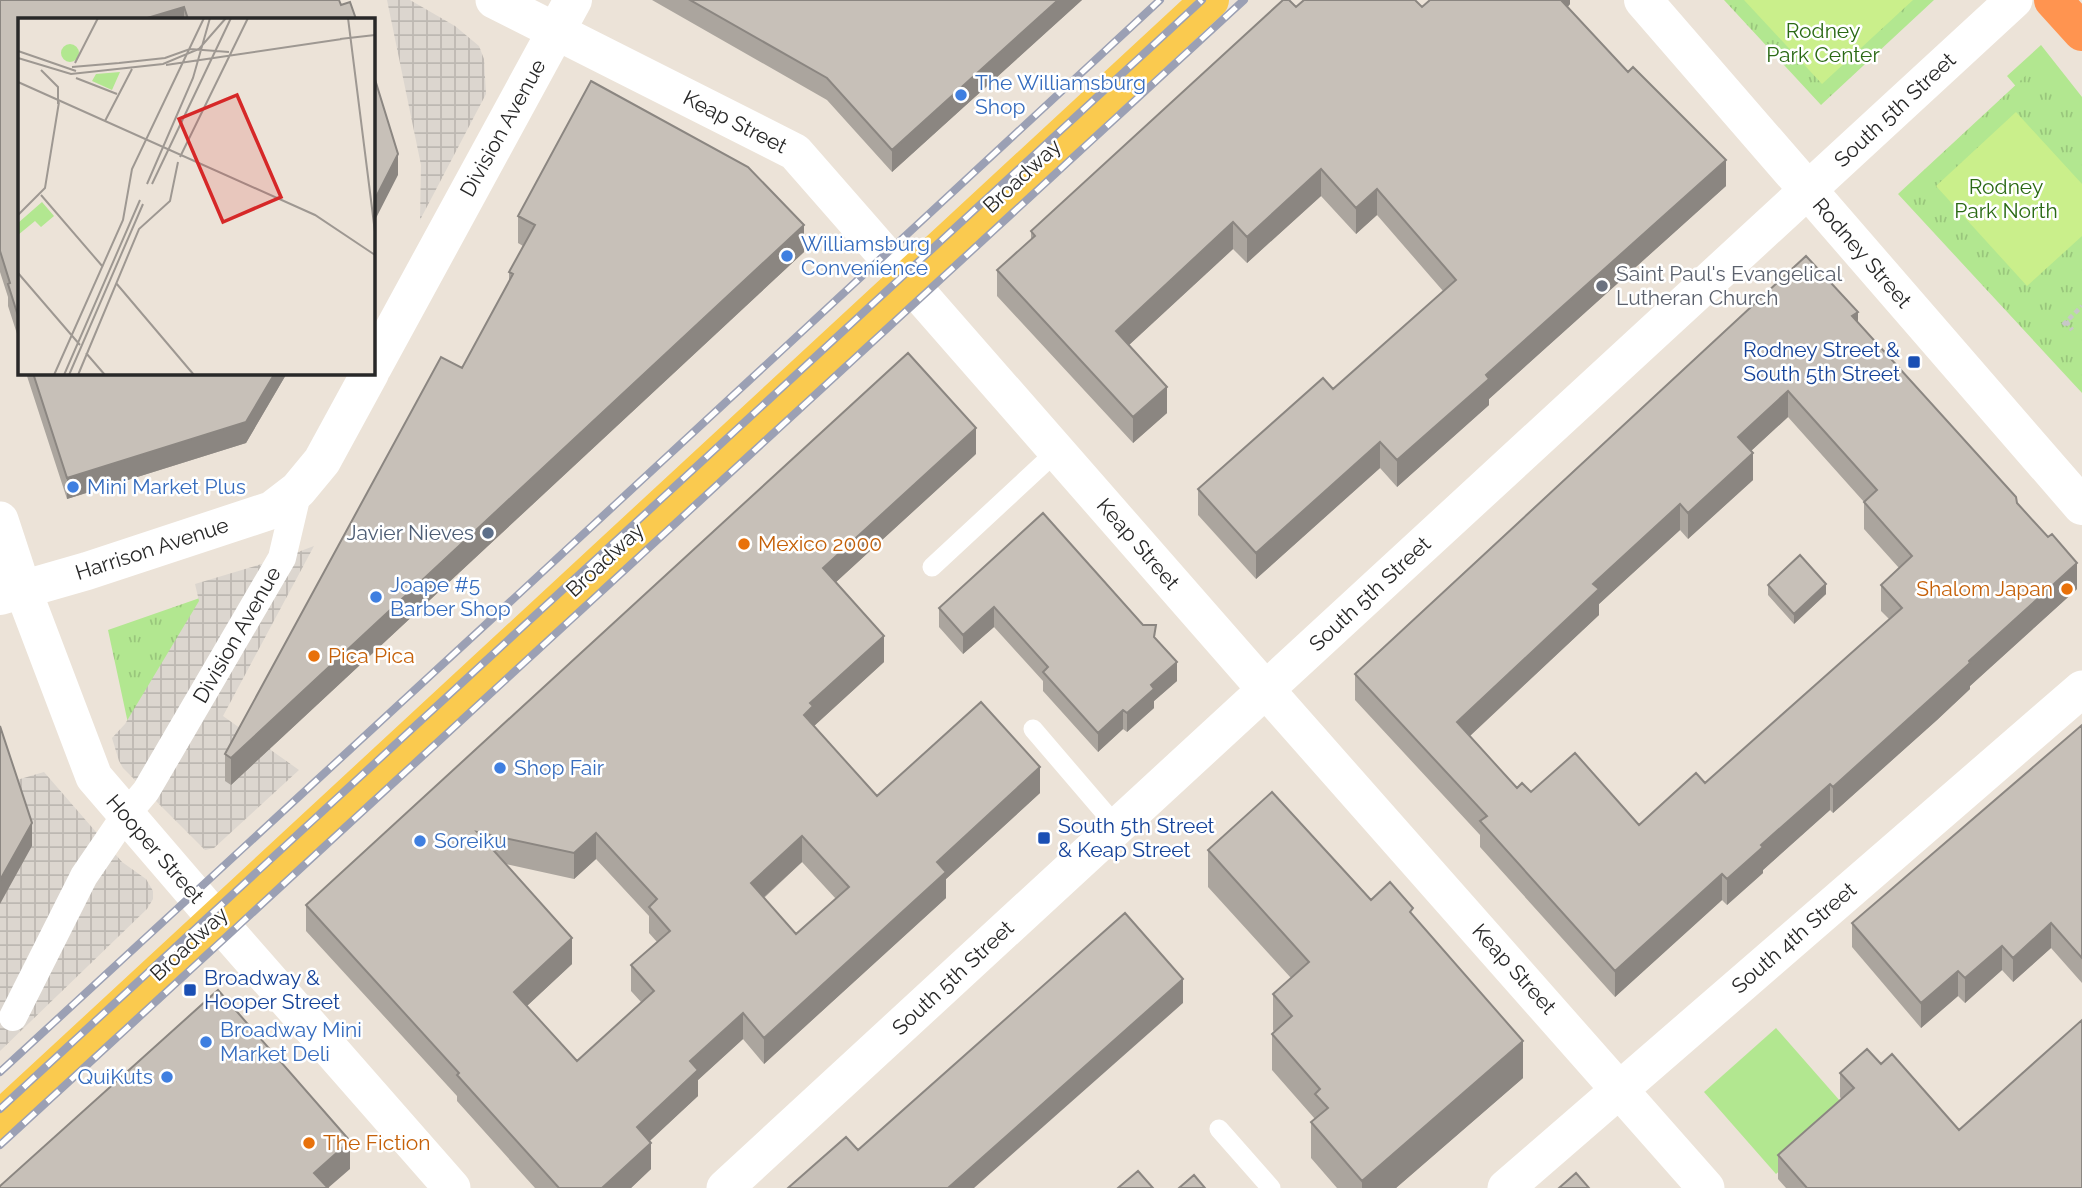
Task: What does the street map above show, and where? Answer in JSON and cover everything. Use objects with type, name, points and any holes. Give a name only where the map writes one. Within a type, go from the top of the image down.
[{"type":"highway","points":[[2053,0],[2082,32]]},
{"type":"main road","name":"Broadway","points":[[0,1120],[1206,2]]},
{"type":"street","name":"Keap Street","points":[[494,0],[565,16],[794,152],[1706,1188]]},
{"type":"street","name":"Rodney Street","points":[[1643,0],[2082,506]]},
{"type":"street","name":"South 5th Street","points":[[725,1188],[2014,0]]},
{"type":"street","name":"Division Avenue","points":[[374,365],[565,16]]},
{"type":"street","name":"Division Avenue","points":[[125,816],[146,791],[282,558],[298,490],[322,461],[369,374]]},
{"type":"street","name":"Harrison Avenue","points":[[12,593],[272,510],[298,490]]},
{"type":"street","name":"Hooper Street","points":[[0,520],[12,593],[94,777],[125,816],[452,1188]]},
{"type":"street","name":"South 4th Street","points":[[1506,1188],[2082,689]]},
{"type":"street","points":[[13,1017],[85,876],[125,816]]},
{"type":"lane","points":[[932,567],[1057,451]]},
{"type":"lane","points":[[1033,729],[1117,827]]},
{"type":"lane","points":[[1219,1129],[1271,1188]]},
{"type":"path","points":[[2072,330],[2064,323],[2082,308]]},
{"type":"green space","name":"Rodney Park Center","points":[[1724,0],[1934,0],[1821,105]]},
{"type":"green space","name":"Rodney Park Center","points":[[1744,0],[1913,0],[1822,84]]},
{"type":"green space","points":[[2041,45],[2082,97],[2082,163],[2007,76]]},
{"type":"green space","name":"Rodney Park North","points":[[2035,67],[2082,118],[2082,393],[1898,194]]},
{"type":"green space","points":[[2016,112],[2082,184],[2082,236],[2027,286],[1936,186]]},
{"type":"green space","points":[[237,585],[129,728],[108,630]]},
{"type":"green space","points":[[1776,1028],[1848,1110],[1776,1174],[1704,1092]]},
{"type":"shaded area","points":[[387,0],[410,0],[455,26],[479,46],[484,59],[486,94],[420,220],[421,165]]},
{"type":"shaded area","points":[[314,546],[223,716],[299,770],[214,848],[205,850],[123,768],[112,738],[125,724],[199,601],[195,584]]},
{"type":"shaded area","points":[[44,772],[122,862],[146,879],[153,891],[153,899],[147,909],[0,1051],[0,902],[10,782]]},
{"type":"building","points":[[0,0],[339,0],[341,5],[350,2],[356,18],[188,18],[184,7],[147,18],[18,18],[18,316],[0,251]]},
{"type":"building","points":[[690,0],[1058,0],[892,150],[827,78]]},
{"type":"building","points":[[1283,0],[1289,0],[1296,7],[1304,0],[1415,0],[1422,7],[1430,0],[1561,0],[1628,72],[1633,67],[1726,160],[1486,375],[1489,379],[1397,460],[1380,442],[1256,553],[1198,489],[1323,378],[1333,389],[1456,280],[1377,189],[1356,208],[1321,169],[1247,237],[1233,222],[1116,331],[1167,387],[1133,417],[997,270],[1035,236],[1031,231]]},
{"type":"building","points":[[374,76],[398,154],[374,201]]},
{"type":"building","points":[[591,81],[748,167],[804,225],[231,758],[225,754],[441,357],[462,368],[513,274],[509,272],[535,225],[518,216]]},
{"type":"building","points":[[1806,256],[1858,312],[1852,316],[2016,497],[2017,503],[2048,537],[2052,534],[2077,563],[1833,787],[1830,784],[1727,879],[1722,874],[1615,971],[1480,821],[1487,816],[1355,674]],"holes":[[[1788,391],[1877,490],[1864,502],[1912,556],[1881,585],[1902,608],[1705,783],[1696,773],[1639,825],[1575,753],[1531,792],[1522,783],[1517,788],[1457,722],[1599,589],[1593,584],[1680,504],[1688,513],[1753,453],[1738,437]]]},
{"type":"building","points":[[908,353],[976,428],[823,568],[884,636],[810,703],[813,706],[804,715],[877,796],[981,702],[1040,767],[937,862],[946,872],[764,1038],[743,1013],[690,1061],[698,1070],[637,1127],[651,1143],[602,1188],[559,1188],[306,905]],"holes":[[[477,832],[574,853],[596,833],[657,899],[649,907],[670,931],[631,965],[654,991],[577,1061],[514,992],[572,938]],[[802,836],[849,887],[796,934],[751,883]]]},
{"type":"building","points":[[33,374],[274,374],[246,422],[67,478]]},
{"type":"building","points":[[1043,513],[1143,625],[1156,625],[1154,637],[1177,662],[1151,685],[1154,689],[1127,713],[1123,710],[1098,733],[1043,672],[1048,667],[994,607],[963,635],[939,608]]},
{"type":"building","points":[[1800,555],[1826,584],[1794,614],[1768,585]]},
{"type":"building","points":[[2082,725],[2082,958],[2051,923],[2013,958],[2002,946],[1965,978],[1958,971],[1921,1003],[1852,923]]},
{"type":"building","points":[[0,726],[32,823],[0,880]]},
{"type":"building","points":[[1272,792],[1371,900],[1390,882],[1413,908],[1410,912],[1523,1041],[1362,1181],[1311,1122],[1328,1108],[1315,1094],[1320,1089],[1272,1034],[1292,1016],[1273,994],[1309,962],[1208,850]]},
{"type":"building","points":[[1125,913],[1183,979],[948,1188],[788,1188],[846,1137],[858,1150]]},
{"type":"building","points":[[218,990],[350,1141],[314,1173],[328,1188],[0,1188],[0,1186]]},
{"type":"building","points":[[2082,1020],[2082,1188],[1807,1188],[1778,1155],[1854,1088],[1840,1073],[1867,1049],[1881,1064],[1892,1054],[1959,1130]]},
{"type":"building","points":[[1138,1171],[1153,1188],[1118,1188]]},
{"type":"building","points":[[1576,1173],[1589,1188],[1559,1188]]},
{"type":"building","points":[[1194,1175],[1205,1188],[1179,1188]]},
{"type":"railway","points":[[0,1072],[1160,0]]},
{"type":"railway","points":[[0,1109],[1202,0]]},
{"type":"railway","points":[[0,1145],[1244,0]]},
{"type":"place","name":"The Williamsburg Shop","points":[[961,95]]},
{"type":"place","name":"Williamsburg Convenience","points":[[787,256]]},
{"type":"place","name":"Saint Paul's Evangelical Lutheran Church","points":[[1602,286]]},
{"type":"place","name":"Rodney Street & South 5th Street","points":[[1914,362]]},
{"type":"place","name":"Mini Market Plus","points":[[73,487]]},
{"type":"place","name":"Javier Nieves","points":[[488,533]]},
{"type":"place","name":"Mexico 2000","points":[[744,544]]},
{"type":"place","name":"Shalom Japan","points":[[2067,589]]},
{"type":"place","name":"Joape #5 Barber Shop","points":[[376,597]]},
{"type":"place","name":"Pica Pica","points":[[314,656]]},
{"type":"place","name":"Shop Fair","points":[[500,768]]},
{"type":"place","name":"South 5th Street & Keap Street","points":[[1044,838]]},
{"type":"place","name":"Soreiku","points":[[420,841]]},
{"type":"place","name":"Broadway & Hooper Street","points":[[190,990]]},
{"type":"place","name":"Broadway Mini Market Deli","points":[[206,1042]]},
{"type":"place","name":"QuiKuts","points":[[167,1077]]},
{"type":"place","name":"The Fiction","points":[[309,1143]]}]
